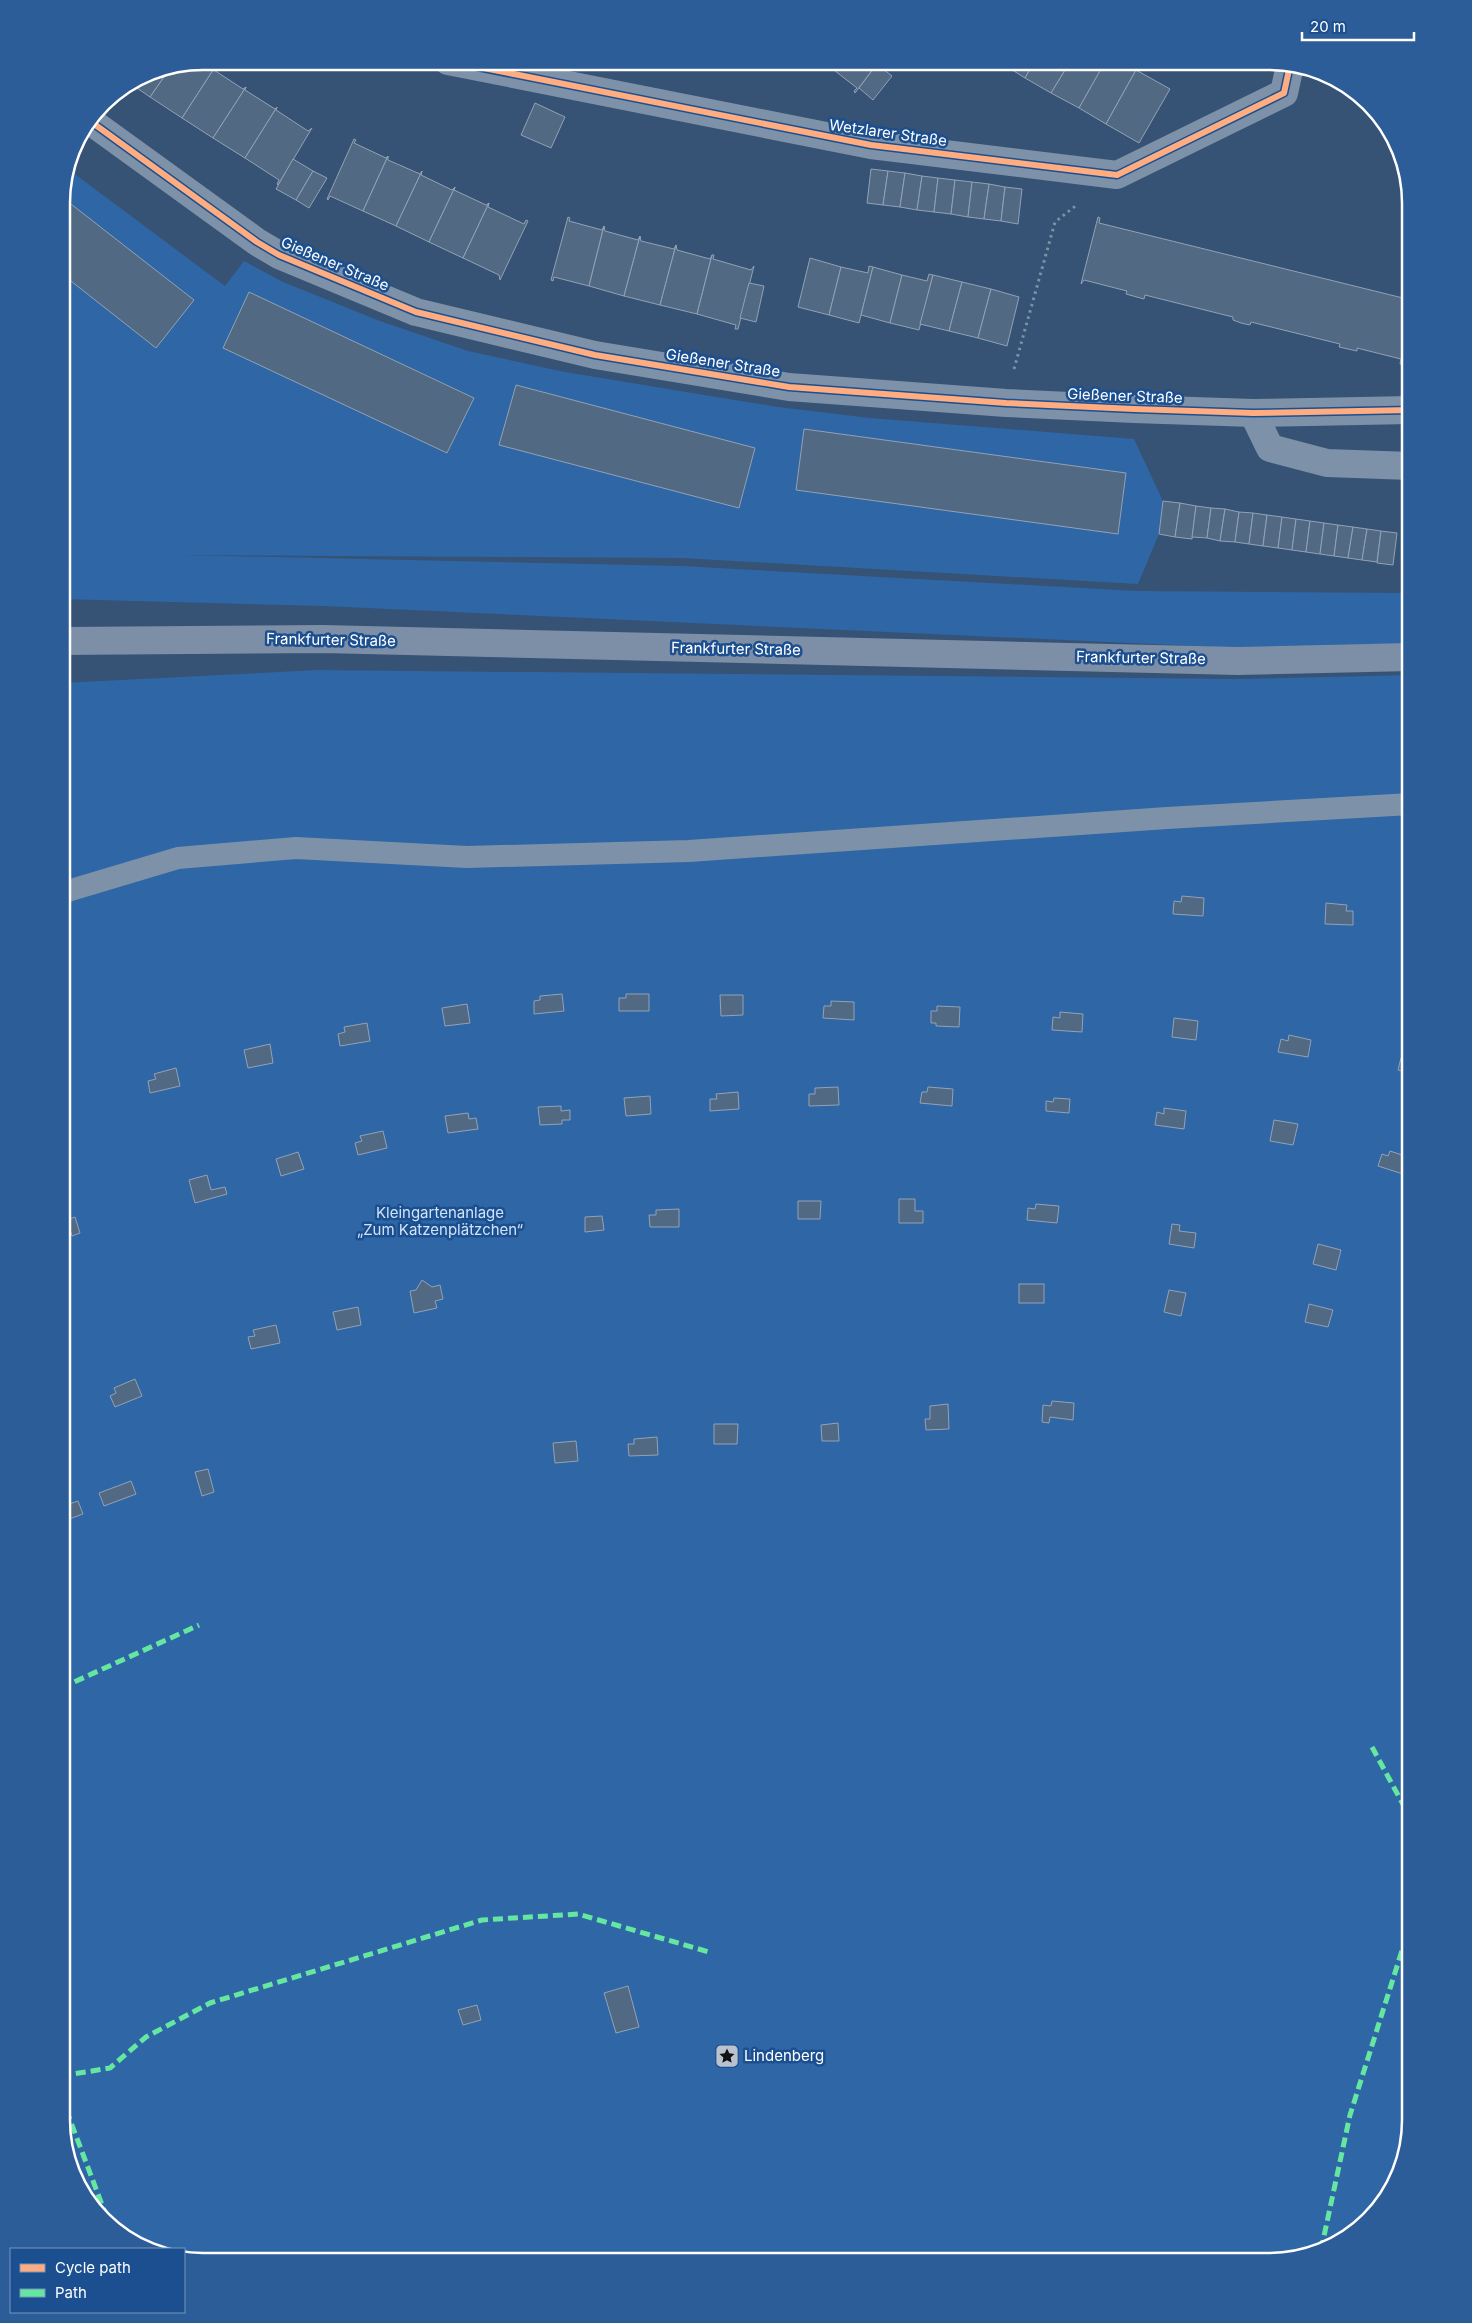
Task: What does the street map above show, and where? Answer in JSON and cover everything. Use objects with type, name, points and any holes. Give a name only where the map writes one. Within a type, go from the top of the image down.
[{"type":"main road","name":"Frankfurter Straße","points":[[70,642],[323,639],[1238,661],[1402,656]]},
{"type":"street","name":"Wetzlarer Straße","points":[[493,70],[871,145],[1117,174],[1284,93],[1289,72]]},
{"type":"street","name":"Gießener Straße","points":[[96,125],[257,242],[279,255],[416,312],[595,355],[788,387],[1006,404],[1252,413],[1402,410]]},
{"type":"street","points":[[1252,413],[1270,448],[1327,462],[1402,466]]},
{"type":"lane","points":[[70,890],[178,858],[296,848],[466,856],[689,851],[1402,805]]},
{"type":"path","points":[[1021,344],[1055,222]]},
{"type":"green space","points":[[74,173],[225,286],[244,261],[283,282],[380,321],[468,351],[565,372],[778,407],[870,418],[1134,439],[1163,501],[1159,534],[1138,584],[682,558],[182,555],[682,566],[1137,591],[1402,593],[1402,645],[1238,648],[323,606],[70,599],[70,280],[156,348],[193,300],[70,203]],"holes":[[[249,292],[473,397],[448,453],[223,348]],[[516,385],[755,448],[739,508],[500,445]],[[804,429],[1126,473],[1118,533],[796,490]]]},
{"type":"green space","name":"Kleingartenanlage „Zum Katzenplätzchen“","points":[[318,670],[1239,679],[1402,675],[1402,2120],[1401,2137],[1392,2171],[1374,2201],[1350,2225],[1328,2239],[1312,2246],[1286,2252],[1269,2253],[194,2253],[185,2251],[185,2248],[160,2246],[144,2239],[129,2231],[103,2208],[92,2194],[80,2171],[71,2137],[70,2120],[70,683]]},
{"type":"building","points":[[213,70],[182,118],[150,97],[164,76],[186,71]]},
{"type":"building","points":[[213,70],[243,89],[246,87],[213,138],[182,118]]},
{"type":"building","points":[[834,70],[872,70],[855,93],[854,91],[857,88]]},
{"type":"building","points":[[872,70],[884,70],[892,76],[873,100],[859,88]]},
{"type":"building","points":[[1012,70],[1030,70],[1025,78]]},
{"type":"building","points":[[1030,70],[1065,70],[1051,93],[1025,78]]},
{"type":"building","points":[[1065,70],[1100,70],[1079,108],[1051,93]]},
{"type":"building","points":[[1100,70],[1136,70],[1106,124],[1079,108]]},
{"type":"building","points":[[1136,70],[1170,89],[1139,143],[1106,124]]},
{"type":"building","points":[[164,76],[150,97],[137,88]]},
{"type":"building","points":[[246,87],[245,90],[275,109],[277,107],[245,158],[213,138]]},
{"type":"building","points":[[535,103],[565,117],[551,148],[521,135]]},
{"type":"building","points":[[277,107],[276,110],[308,131],[312,128],[278,185],[279,180],[245,158]]},
{"type":"building","points":[[354,139],[356,140],[354,143],[386,158],[388,156],[363,211],[330,196],[327,199]]},
{"type":"building","points":[[388,156],[388,160],[420,174],[422,171],[396,226],[363,211]]},
{"type":"building","points":[[293,159],[313,171],[296,200],[276,189]]},
{"type":"building","points":[[871,169],[888,171],[883,205],[867,203]]},
{"type":"building","points":[[313,171],[327,178],[309,208],[296,200]]},
{"type":"building","points":[[422,171],[421,175],[452,190],[455,187],[429,242],[396,226]]},
{"type":"building","points":[[888,171],[905,173],[900,207],[883,205]]},
{"type":"building","points":[[905,173],[922,176],[917,210],[900,207]]},
{"type":"building","points":[[922,176],[938,178],[934,212],[917,210]]},
{"type":"building","points":[[938,178],[955,180],[951,214],[934,212]]},
{"type":"building","points":[[955,180],[972,182],[968,217],[951,214]]},
{"type":"building","points":[[972,182],[989,184],[984,219],[968,217]]},
{"type":"building","points":[[989,184],[1005,187],[1001,221],[984,219]]},
{"type":"building","points":[[455,187],[454,190],[486,205],[489,203],[463,258],[429,242]]},
{"type":"building","points":[[1005,187],[1022,189],[1018,224],[1001,221]]},
{"type":"building","points":[[70,203],[194,300],[156,348],[70,280]]},
{"type":"building","points":[[489,203],[488,207],[524,224],[526,220],[528,221],[500,280],[499,275],[463,258]]},
{"type":"building","points":[[568,217],[570,218],[569,221],[602,230],[604,226],[589,286],[554,277],[553,281],[551,280]]},
{"type":"building","points":[[1098,217],[1100,218],[1099,223],[1402,298],[1402,365],[1400,364],[1401,359],[1357,348],[1357,351],[1339,347],[1340,344],[1251,322],[1250,325],[1241,323],[1233,320],[1233,317],[1145,295],[1144,299],[1126,294],[1127,291],[1084,280],[1081,284]]},
{"type":"building","points":[[604,226],[605,231],[638,240],[640,236],[624,296],[589,286]]},
{"type":"building","points":[[640,236],[641,241],[674,249],[676,245],[660,305],[624,296]]},
{"type":"building","points":[[676,245],[677,250],[710,259],[712,255],[697,314],[660,305]]},
{"type":"building","points":[[712,255],[714,255],[713,259],[751,270],[754,266],[738,329],[735,329],[736,325],[697,314]]},
{"type":"building","points":[[810,258],[841,267],[829,315],[798,307]]},
{"type":"building","points":[[869,266],[873,267],[859,323],[829,315],[841,267],[868,273]]},
{"type":"building","points":[[873,267],[902,275],[890,323],[861,315]]},
{"type":"building","points":[[929,274],[933,275],[919,330],[890,323],[902,275],[927,281]]},
{"type":"building","points":[[933,275],[962,282],[949,331],[920,324]]},
{"type":"building","points":[[962,282],[991,289],[978,338],[949,331]]},
{"type":"building","points":[[749,283],[764,286],[756,322],[740,318]]},
{"type":"building","points":[[991,289],[1019,297],[1007,346],[978,338]]},
{"type":"building","points":[[249,292],[474,398],[447,453],[223,348]]},
{"type":"building","points":[[516,385],[755,448],[739,508],[499,445]]},
{"type":"building","points":[[804,429],[1126,473],[1118,534],[796,490]]},
{"type":"building","points":[[1163,501],[1180,503],[1175,537],[1159,534]]},
{"type":"building","points":[[1180,503],[1196,506],[1192,539],[1175,537]]},
{"type":"building","points":[[1196,506],[1211,508],[1207,538],[1192,537]]},
{"type":"building","points":[[1211,508],[1225,509],[1220,541],[1207,538]]},
{"type":"building","points":[[1225,509],[1239,512],[1235,542],[1220,541]]},
{"type":"building","points":[[1239,512],[1253,513],[1249,544],[1235,542]]},
{"type":"building","points":[[1253,513],[1267,515],[1263,546],[1249,544]]},
{"type":"building","points":[[1267,515],[1282,517],[1278,548],[1263,546]]},
{"type":"building","points":[[1282,517],[1296,519],[1292,550],[1278,548]]},
{"type":"building","points":[[1296,519],[1310,521],[1306,552],[1292,550]]},
{"type":"building","points":[[1310,521],[1324,523],[1320,554],[1306,552]]},
{"type":"building","points":[[1324,523],[1338,525],[1334,556],[1320,554]]},
{"type":"building","points":[[1338,525],[1353,527],[1348,558],[1334,556]]},
{"type":"building","points":[[1353,527],[1367,529],[1362,560],[1348,558]]},
{"type":"building","points":[[1367,529],[1381,531],[1377,562],[1362,560]]},
{"type":"building","points":[[1381,531],[1397,533],[1393,565],[1377,563]]},
{"type":"building","points":[[1182,896],[1204,898],[1203,916],[1173,914],[1174,901],[1181,902]]},
{"type":"building","points":[[1326,903],[1347,905],[1346,911],[1353,911],[1353,925],[1325,924]]},
{"type":"building","points":[[562,994],[564,1011],[534,1014],[534,1001],[540,1000],[540,996]]},
{"type":"building","points":[[626,994],[649,994],[649,1011],[619,1011],[619,998],[626,998]]},
{"type":"building","points":[[720,995],[743,995],[743,1015],[721,1016]]},
{"type":"building","points":[[831,1001],[854,1002],[854,1020],[823,1018],[824,1006],[831,1006]]},
{"type":"building","points":[[467,1004],[470,1023],[445,1026],[442,1008]]},
{"type":"building","points":[[937,1006],[960,1007],[959,1027],[936,1026],[936,1023],[931,1023],[931,1011],[937,1011]]},
{"type":"building","points":[[1060,1012],[1083,1014],[1082,1032],[1052,1030],[1053,1017],[1060,1018]]},
{"type":"building","points":[[1174,1018],[1198,1021],[1196,1040],[1172,1037]]},
{"type":"building","points":[[367,1023],[370,1041],[340,1046],[338,1034],[345,1032],[344,1027]]},
{"type":"building","points":[[1289,1035],[1311,1040],[1308,1057],[1278,1052],[1281,1039],[1288,1041]]},
{"type":"building","points":[[270,1044],[273,1063],[248,1068],[244,1050]]},
{"type":"building","points":[[1402,1058],[1402,1071],[1398,1070]]},
{"type":"building","points":[[176,1068],[180,1086],[150,1093],[148,1081],[156,1079],[154,1074]]},
{"type":"building","points":[[838,1087],[839,1105],[809,1106],[809,1094],[815,1094],[815,1088]]},
{"type":"building","points":[[928,1087],[953,1089],[952,1106],[920,1103],[922,1092],[927,1092]]},
{"type":"building","points":[[738,1092],[739,1109],[710,1111],[710,1099],[717,1099],[716,1094]]},
{"type":"building","points":[[650,1096],[651,1114],[626,1116],[624,1098]]},
{"type":"building","points":[[1054,1098],[1070,1099],[1069,1113],[1046,1111],[1046,1101],[1053,1102]]},
{"type":"building","points":[[561,1106],[561,1111],[570,1110],[570,1120],[562,1120],[562,1124],[540,1125],[538,1107]]},
{"type":"building","points":[[1164,1108],[1186,1111],[1184,1129],[1155,1125],[1157,1112],[1164,1114]]},
{"type":"building","points":[[468,1113],[469,1119],[476,1118],[478,1129],[448,1133],[445,1116]]},
{"type":"building","points":[[1274,1120],[1298,1124],[1293,1145],[1270,1141]]},
{"type":"building","points":[[383,1131],[387,1148],[358,1155],[355,1143],[362,1141],[360,1136]]},
{"type":"building","points":[[1390,1151],[1402,1155],[1402,1174],[1378,1166],[1382,1154],[1388,1156]]},
{"type":"building","points":[[298,1152],[304,1169],[281,1176],[276,1159]]},
{"type":"building","points":[[207,1175],[211,1190],[225,1187],[227,1194],[195,1203],[189,1180]]},
{"type":"building","points":[[899,1199],[915,1199],[915,1211],[923,1211],[923,1223],[899,1223]]},
{"type":"building","points":[[798,1201],[821,1201],[820,1219],[798,1219]]},
{"type":"building","points":[[1036,1204],[1059,1206],[1057,1223],[1027,1220],[1028,1208],[1035,1209]]},
{"type":"building","points":[[679,1209],[679,1227],[650,1227],[649,1215],[656,1215],[656,1210]]},
{"type":"building","points":[[602,1216],[604,1230],[585,1232],[585,1217]]},
{"type":"building","points":[[75,1217],[80,1233],[72,1236],[70,1219]]},
{"type":"building","points":[[1172,1224],[1180,1225],[1179,1231],[1196,1233],[1194,1248],[1169,1244]]},
{"type":"building","points":[[1318,1244],[1341,1250],[1336,1270],[1313,1264]]},
{"type":"building","points":[[422,1280],[432,1287],[440,1285],[443,1299],[435,1301],[437,1308],[414,1313],[410,1291],[416,1290]]},
{"type":"building","points":[[1019,1284],[1044,1284],[1044,1303],[1019,1303]]},
{"type":"building","points":[[1169,1290],[1186,1293],[1181,1316],[1164,1312]]},
{"type":"building","points":[[1309,1304],[1333,1310],[1328,1327],[1305,1322]]},
{"type":"building","points":[[358,1307],[361,1325],[337,1330],[333,1312]]},
{"type":"building","points":[[276,1325],[280,1343],[251,1349],[248,1337],[255,1336],[253,1330]]},
{"type":"building","points":[[135,1379],[142,1396],[115,1407],[110,1396],[116,1393],[114,1388]]},
{"type":"building","points":[[1052,1401],[1074,1403],[1073,1420],[1050,1417],[1049,1423],[1042,1422],[1043,1405],[1051,1406]]},
{"type":"building","points":[[948,1404],[949,1429],[926,1430],[925,1419],[930,1419],[930,1406]]},
{"type":"building","points":[[838,1423],[839,1441],[822,1441],[821,1425]]},
{"type":"building","points":[[714,1424],[738,1424],[737,1444],[714,1444]]},
{"type":"building","points":[[657,1437],[658,1455],[629,1456],[628,1444],[634,1444],[634,1439]]},
{"type":"building","points":[[576,1441],[578,1461],[555,1463],[553,1443]]},
{"type":"building","points":[[208,1469],[214,1492],[202,1496],[195,1472]]},
{"type":"building","points":[[131,1481],[136,1494],[104,1506],[99,1493]]},
{"type":"building","points":[[78,1501],[83,1514],[70,1519],[70,1504]]},
{"type":"building","points":[[628,1986],[639,2027],[616,2033],[604,1993]]},
{"type":"building","points":[[477,2005],[481,2020],[463,2025],[458,2010]]},
{"type":"marked path","points":[[70,1684],[199,1625]]},
{"type":"marked path","points":[[1372,1747],[1402,1802]]},
{"type":"marked path","points":[[70,2075],[110,2068],[146,2037],[210,2003],[482,1920],[578,1914],[709,1952]]},
{"type":"marked path","points":[[1323,2241],[1350,2115],[1402,1950]]},
{"type":"marked path","points":[[70,2120],[103,2208]]},
{"type":"cycle path","points":[[493,70],[871,145],[1117,175],[1284,93],[1289,72]]},
{"type":"cycle path","points":[[96,125],[257,242],[279,255],[416,312],[595,355],[789,387],[1006,403],[1253,413],[1402,410]]},
{"type":"place","name":"Lindenberg","points":[[727,2056]]}]
